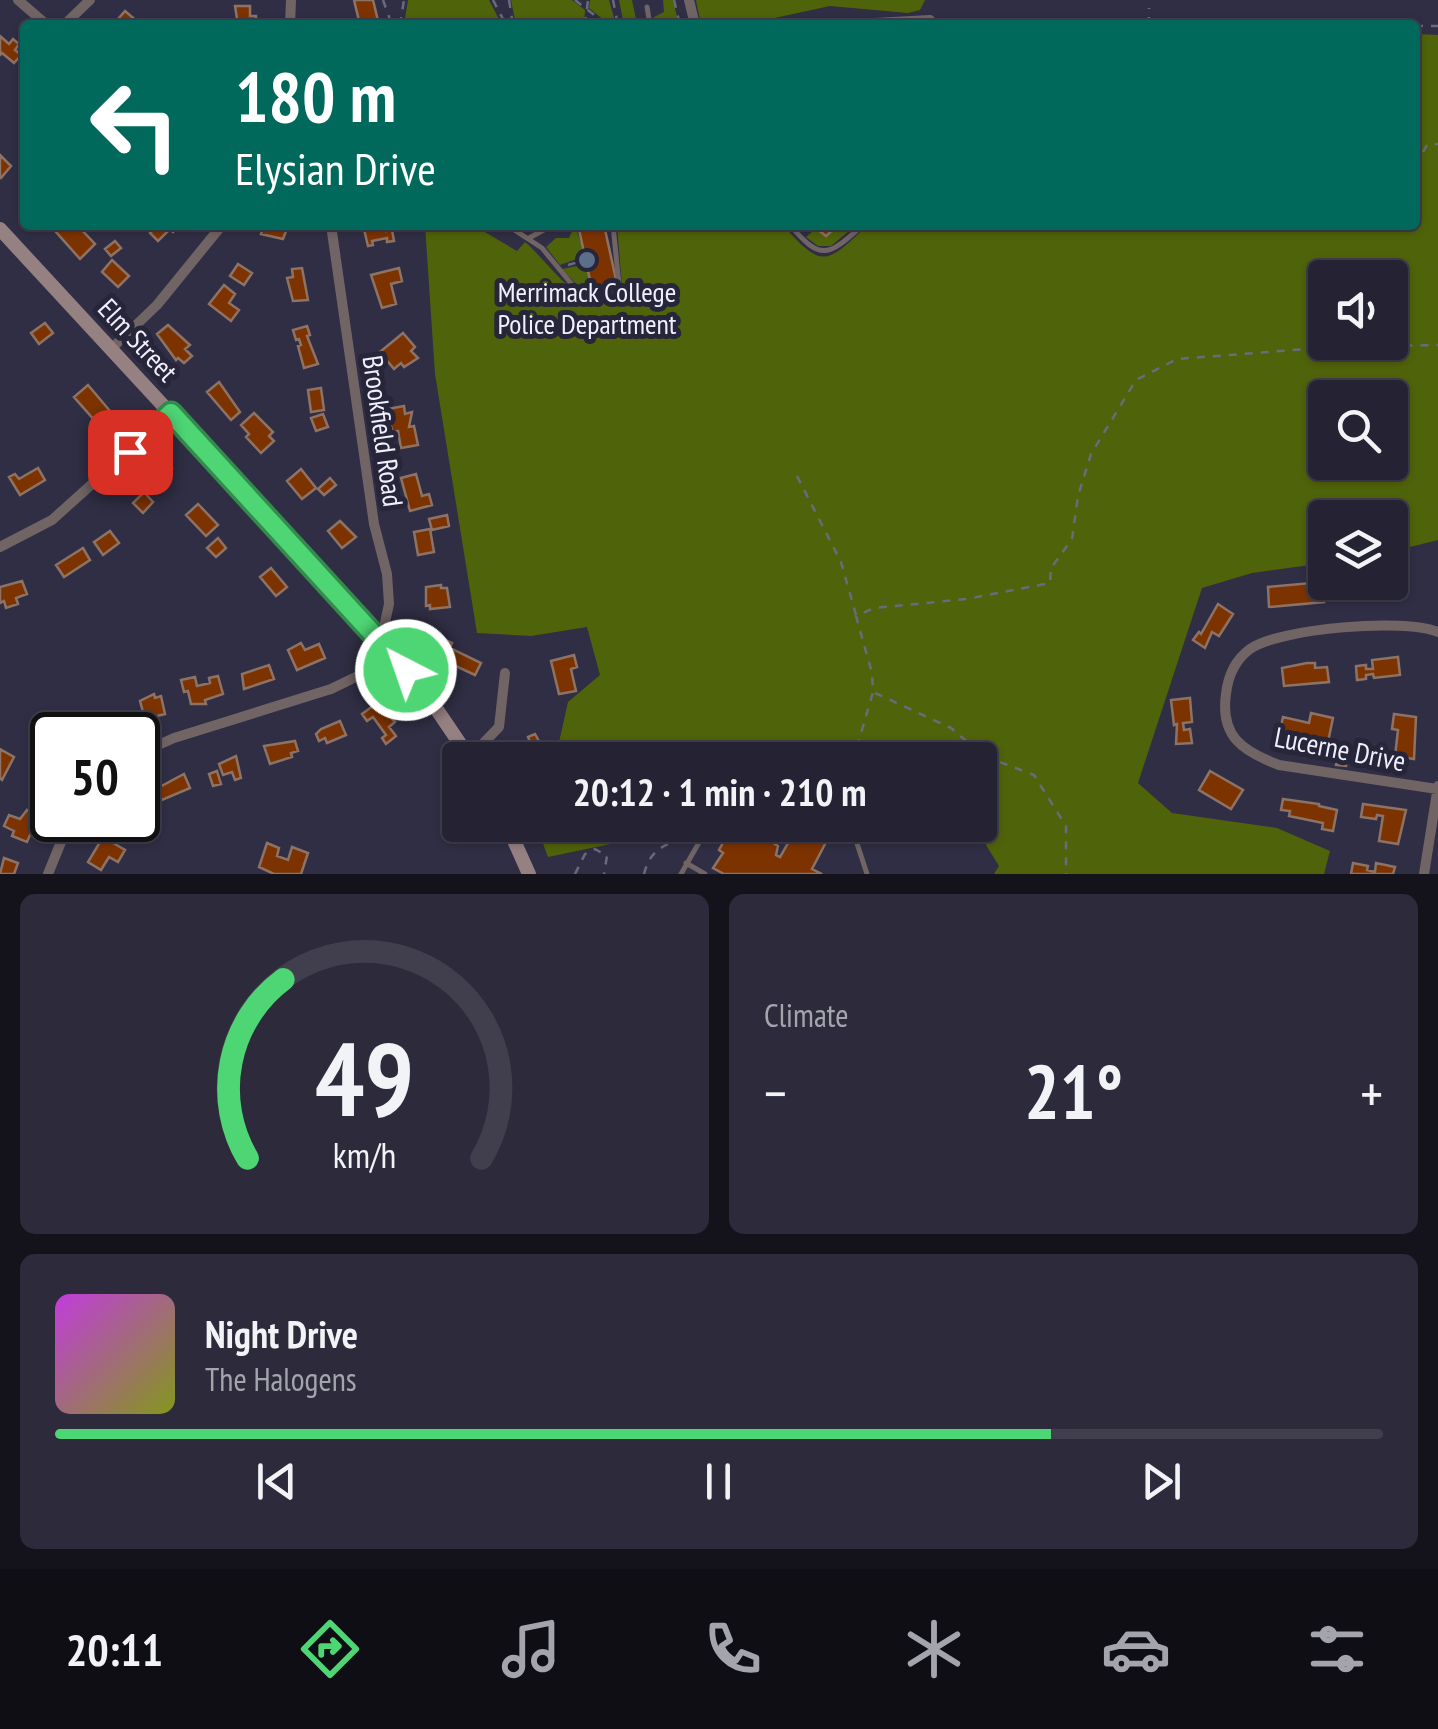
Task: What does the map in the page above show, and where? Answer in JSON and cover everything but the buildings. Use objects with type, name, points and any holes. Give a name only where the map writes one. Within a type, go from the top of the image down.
[{"type":"main road","name":"Elm Street","points":[[0,229],[380,640],[429,698],[459,742]]},
{"type":"main road","points":[[515,842],[529,874]]},
{"type":"street","points":[[18,0],[41,20]]},
{"type":"street","points":[[69,20],[90,0]]},
{"type":"street","points":[[112,349],[157,306],[218,230]]},
{"type":"street","name":"Brookfield Road","points":[[332,230],[374,524],[387,574],[389,604],[380,640]]},
{"type":"street","points":[[0,547],[52,520],[171,413]]},
{"type":"street","name":"Lucerne Drive","points":[[1424,874],[1438,787],[1279,765],[1241,745],[1223,719],[1234,664],[1248,650],[1281,634],[1418,626],[1438,632]]},
{"type":"street","points":[[160,744],[318,694],[395,658]]},
{"type":"street","points":[[485,742],[498,727],[505,673]]},
{"type":"street","points":[[48,874],[61,842]]},
{"type":"lane","points":[[647,7],[649,20]]},
{"type":"lane","points":[[515,230],[542,248],[584,296],[595,299],[614,291],[620,277],[615,230]]},
{"type":"lane","points":[[528,238],[544,230]]},
{"type":"lane","points":[[795,230],[820,252],[830,252],[857,230]]},
{"type":"lane","points":[[680,874],[699,842]]},
{"type":"lane","points":[[857,842],[867,874]]},
{"type":"lane","points":[[686,863],[701,873]]},
{"type":"path","points":[[575,0],[601,20]]},
{"type":"path","points":[[586,20],[588,0]]},
{"type":"path","points":[[1149,20],[1150,8]]},
{"type":"path","points":[[557,268],[586,260]]},
{"type":"path","points":[[856,616],[888,606],[967,599],[1050,584],[1051,568],[1072,539],[1078,496],[1091,454],[1136,380],[1177,359],[1333,347],[1438,345]]},
{"type":"path","points":[[798,476],[841,562],[872,673],[873,692],[858,742]]},
{"type":"path","points":[[873,692],[951,728],[984,756],[1034,775],[1066,826],[1066,874]]},
{"type":"path","points":[[644,874],[656,850],[675,842]]},
{"type":"path","points":[[575,874],[586,854],[595,849],[607,856],[604,874]]},
{"type":"green space","points":[[408,0],[489,0],[499,20],[405,20]]},
{"type":"green space","points":[[511,0],[572,0],[585,10],[584,20],[515,20]]},
{"type":"green space","points":[[590,0],[609,0],[615,20],[604,20],[589,8]]},
{"type":"green space","points":[[619,0],[632,0],[636,19],[644,20],[623,20]]},
{"type":"green space","points":[[663,0],[673,0],[678,20],[654,20],[664,12]]},
{"type":"green space","points":[[696,0],[925,0],[920,10],[908,13],[830,6],[765,20],[700,20]]},
{"type":"green space","points":[[1420,34],[1438,35],[1438,540],[1408,548],[1408,500],[1308,500],[1308,565],[1252,573],[1202,588],[1138,783],[1172,813],[1277,828],[1330,851],[1324,874],[994,874],[999,866],[984,842],[997,842],[997,742],[559,742],[568,702],[600,675],[587,627],[531,636],[477,633],[435,374],[425,230],[481,230],[517,251],[525,242],[572,290],[600,303],[612,300],[622,286],[617,230],[787,230],[807,250],[817,255],[834,254],[863,230],[1420,230]]},
{"type":"green space","points":[[577,230],[585,256],[560,265],[546,247],[556,238],[569,238]]},
{"type":"green space","points":[[814,230],[826,236],[833,230],[850,230],[831,246],[818,246],[806,237]]},
{"type":"green space","points":[[587,264],[592,289],[614,284],[607,292],[587,291],[562,269]]},
{"type":"green space","points":[[542,842],[620,842],[548,857]]},
{"type":"place","name":"Merrimack College Police Department","points":[[587,260]]},
{"type":"route","points":[[130,452],[171,413],[406,670]]}]
